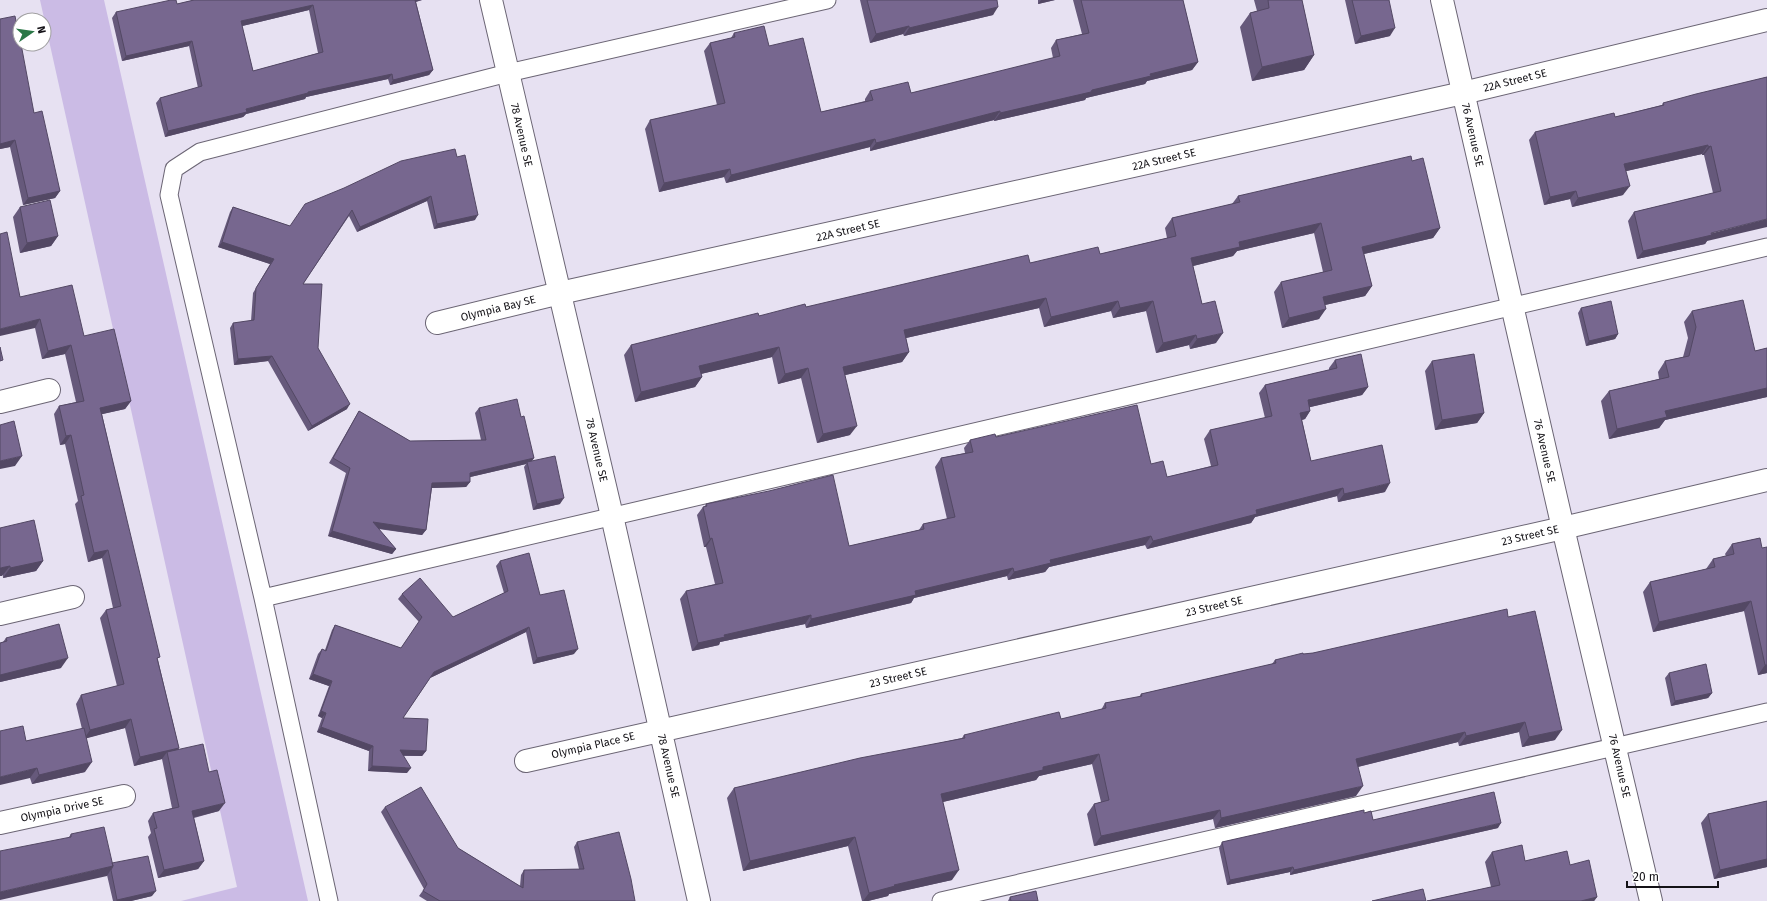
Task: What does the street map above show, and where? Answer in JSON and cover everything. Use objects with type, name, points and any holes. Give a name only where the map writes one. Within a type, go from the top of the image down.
[{"type":"street","name":"78 Avenue SE","points":[[491,0],[612,516],[699,901]]},
{"type":"street","name":"76 Avenue SE","points":[[1442,0],[1563,528],[1651,901]]},
{"type":"street","name":"22A Street SE","points":[[560,293],[1463,93],[1767,20]]},
{"type":"street","name":"Olympia Bay SE","points":[[437,323],[560,293]]},
{"type":"street","points":[[0,402],[49,390]]},
{"type":"street","name":"23 Street SE","points":[[660,730],[1563,528],[1767,480]]},
{"type":"street","points":[[0,614],[73,597]]},
{"type":"street","name":"Olympia Place SE","points":[[526,761],[660,730]]},
{"type":"street","name":"Olympia Drive SE","points":[[0,822],[124,796]]},
{"type":"lane","points":[[330,901],[263,598],[169,195],[174,169],[200,152],[508,73],[827,0]]},
{"type":"lane","points":[[263,598],[1767,247]]},
{"type":"lane","points":[[941,901],[1767,712]]},
{"type":"shaded area","points":[[40,0],[104,0],[308,901],[181,901],[237,887],[52,52],[52,12],[43,12]]},
{"type":"building","points":[[171,0],[176,0],[177,4],[194,0],[415,0],[433,70],[393,80],[392,74],[308,92],[246,109],[247,112],[168,131],[160,98],[202,86],[192,41],[126,56],[116,12]],"holes":[[[313,5],[323,52],[253,71],[241,21]]]},
{"type":"building","points":[[867,0],[997,0],[998,7],[909,28],[909,26],[876,34]]},
{"type":"building","points":[[1081,0],[1183,0],[1198,62],[1150,74],[1151,76],[1092,90],[1091,92],[1000,113],[1000,111],[876,143],[875,139],[731,175],[730,169],[664,183],[650,120],[725,103],[710,43],[735,37],[734,33],[764,26],[769,46],[803,38],[821,112],[873,100],[870,91],[908,82],[911,93],[1060,56],[1056,40],[1089,33]]},
{"type":"building","points":[[1268,0],[1302,0],[1314,55],[1262,67],[1250,13],[1269,8]]},
{"type":"building","points":[[1352,0],[1389,0],[1395,28],[1361,36]]},
{"type":"building","points":[[12,17],[12,52],[23,52],[34,113],[42,111],[60,191],[28,198],[15,140],[0,144],[0,19]]},
{"type":"building","points":[[1767,77],[1767,219],[1711,233],[1712,235],[1643,251],[1634,212],[1721,191],[1711,146],[1708,147],[1708,145],[1624,164],[1630,186],[1578,198],[1576,191],[1550,197],[1535,132],[1614,113],[1615,117],[1664,105],[1663,103],[1696,94]]},
{"type":"building","points":[[455,149],[457,157],[465,155],[478,215],[437,224],[431,196],[360,227],[352,210],[303,284],[322,284],[318,348],[350,404],[312,426],[272,356],[238,359],[233,323],[254,320],[256,288],[274,259],[222,242],[233,207],[290,226],[305,204],[344,188],[401,161]]},
{"type":"building","points":[[1411,156],[1412,161],[1423,158],[1440,228],[1362,247],[1372,286],[1323,297],[1326,309],[1289,318],[1281,282],[1332,270],[1321,223],[1239,242],[1240,247],[1191,258],[1202,304],[1215,301],[1223,333],[1197,339],[1196,335],[1163,343],[1153,301],[1120,308],[1118,301],[1051,317],[1046,298],[904,330],[909,352],[843,367],[857,426],[823,434],[808,368],[785,374],[779,347],[699,366],[702,377],[641,392],[631,345],[758,313],[759,316],[805,304],[806,307],[1028,255],[1030,263],[1098,247],[1100,254],[1176,236],[1172,218],[1240,202],[1238,196]]},
{"type":"building","points":[[50,200],[58,236],[27,243],[20,207]]},
{"type":"building","points":[[7,232],[20,297],[72,285],[84,336],[114,329],[131,401],[100,408],[160,657],[157,658],[179,748],[140,757],[131,719],[90,730],[81,695],[124,684],[106,610],[121,606],[108,550],[94,553],[81,496],[84,495],[71,435],[66,436],[59,406],[84,401],[71,345],[48,351],[40,319],[0,329],[0,234]]},
{"type":"building","points":[[1743,300],[1755,351],[1767,348],[1767,388],[1665,411],[1667,417],[1617,429],[1609,391],[1669,377],[1665,361],[1689,356],[1696,327],[1692,311]]},
{"type":"building","points":[[1611,301],[1618,334],[1589,341],[1581,308]]},
{"type":"building","points":[[0,347],[3,360],[0,361]]},
{"type":"building","points":[[1361,354],[1368,387],[1308,400],[1310,411],[1300,413],[1311,461],[1382,445],[1390,483],[1344,494],[1343,488],[1256,510],[1257,514],[1153,541],[1151,536],[1050,560],[1051,563],[1014,572],[1013,568],[915,591],[916,595],[811,619],[811,615],[724,635],[725,637],[698,643],[686,591],[723,583],[712,538],[710,539],[703,507],[707,506],[706,504],[769,491],[833,475],[849,546],[924,529],[923,524],[955,517],[941,458],[973,452],[970,440],[995,434],[996,437],[1137,405],[1151,464],[1163,461],[1167,477],[1218,465],[1210,430],[1272,416],[1265,385],[1337,368],[1335,360]]},
{"type":"building","points":[[1474,354],[1484,413],[1442,420],[1432,361]]},
{"type":"building","points":[[517,399],[521,417],[524,416],[534,458],[470,473],[470,482],[432,483],[426,530],[373,522],[396,549],[332,531],[350,468],[333,458],[359,411],[410,441],[486,440],[479,408]]},
{"type":"building","points":[[14,421],[22,456],[0,461],[0,425]]},
{"type":"building","points":[[555,456],[564,498],[537,504],[527,462]]},
{"type":"building","points":[[34,520],[43,561],[10,568],[10,566],[0,568],[0,528]]},
{"type":"building","points":[[1760,538],[1762,548],[1767,547],[1767,665],[1765,665],[1751,601],[1659,622],[1650,582],[1715,567],[1713,559],[1734,554],[1732,544]]},
{"type":"building","points":[[529,553],[540,595],[564,590],[578,649],[537,658],[529,627],[434,672],[403,718],[428,719],[426,751],[400,750],[411,768],[372,766],[373,746],[321,727],[326,713],[321,711],[332,681],[313,674],[322,649],[326,651],[335,625],[401,648],[422,617],[402,594],[420,578],[453,617],[508,591],[500,561]]},
{"type":"building","points":[[1507,609],[1508,617],[1535,611],[1562,730],[1529,737],[1525,722],[1466,736],[1465,732],[1356,759],[1363,786],[1221,818],[1220,810],[1101,836],[1094,804],[1109,800],[1099,754],[1043,767],[1043,770],[941,794],[959,870],[894,885],[895,886],[869,893],[855,837],[750,861],[734,788],[860,758],[965,738],[964,735],[1059,712],[1061,719],[1106,708],[1105,703],[1142,696],[1141,694],[1276,663],[1275,660],[1303,653],[1313,653]]},
{"type":"building","points":[[59,624],[68,658],[0,675],[0,643],[7,641],[6,638]]},
{"type":"building","points":[[1706,664],[1712,693],[1675,701],[1669,673]]},
{"type":"building","points":[[23,726],[26,741],[84,728],[92,762],[39,775],[37,768],[0,777],[0,731]]},
{"type":"building","points":[[203,744],[209,772],[217,770],[225,803],[192,811],[204,861],[164,870],[154,829],[157,828],[153,813],[179,807],[167,752]]},
{"type":"building","points":[[421,787],[458,848],[523,888],[524,870],[584,869],[577,842],[619,832],[635,901],[440,901],[423,891],[427,884],[385,807]]},
{"type":"building","points":[[1494,792],[1501,823],[1294,870],[1293,867],[1230,880],[1222,842],[1364,810],[1364,813],[1371,811],[1373,820]]},
{"type":"building","points":[[1767,801],[1767,859],[1720,870],[1708,814]]},
{"type":"building","points":[[104,827],[113,866],[0,892],[0,851],[71,837],[71,834]]},
{"type":"building","points":[[1522,845],[1525,861],[1567,851],[1570,865],[1589,860],[1597,897],[1581,901],[1427,901],[1500,885],[1492,852]]},
{"type":"building","points":[[148,856],[156,891],[117,900],[111,870],[113,866],[112,863]]},
{"type":"building","points":[[1423,889],[1426,901],[1372,901]]},
{"type":"building","points":[[1036,891],[1038,901],[1011,901],[1010,897]]}]
